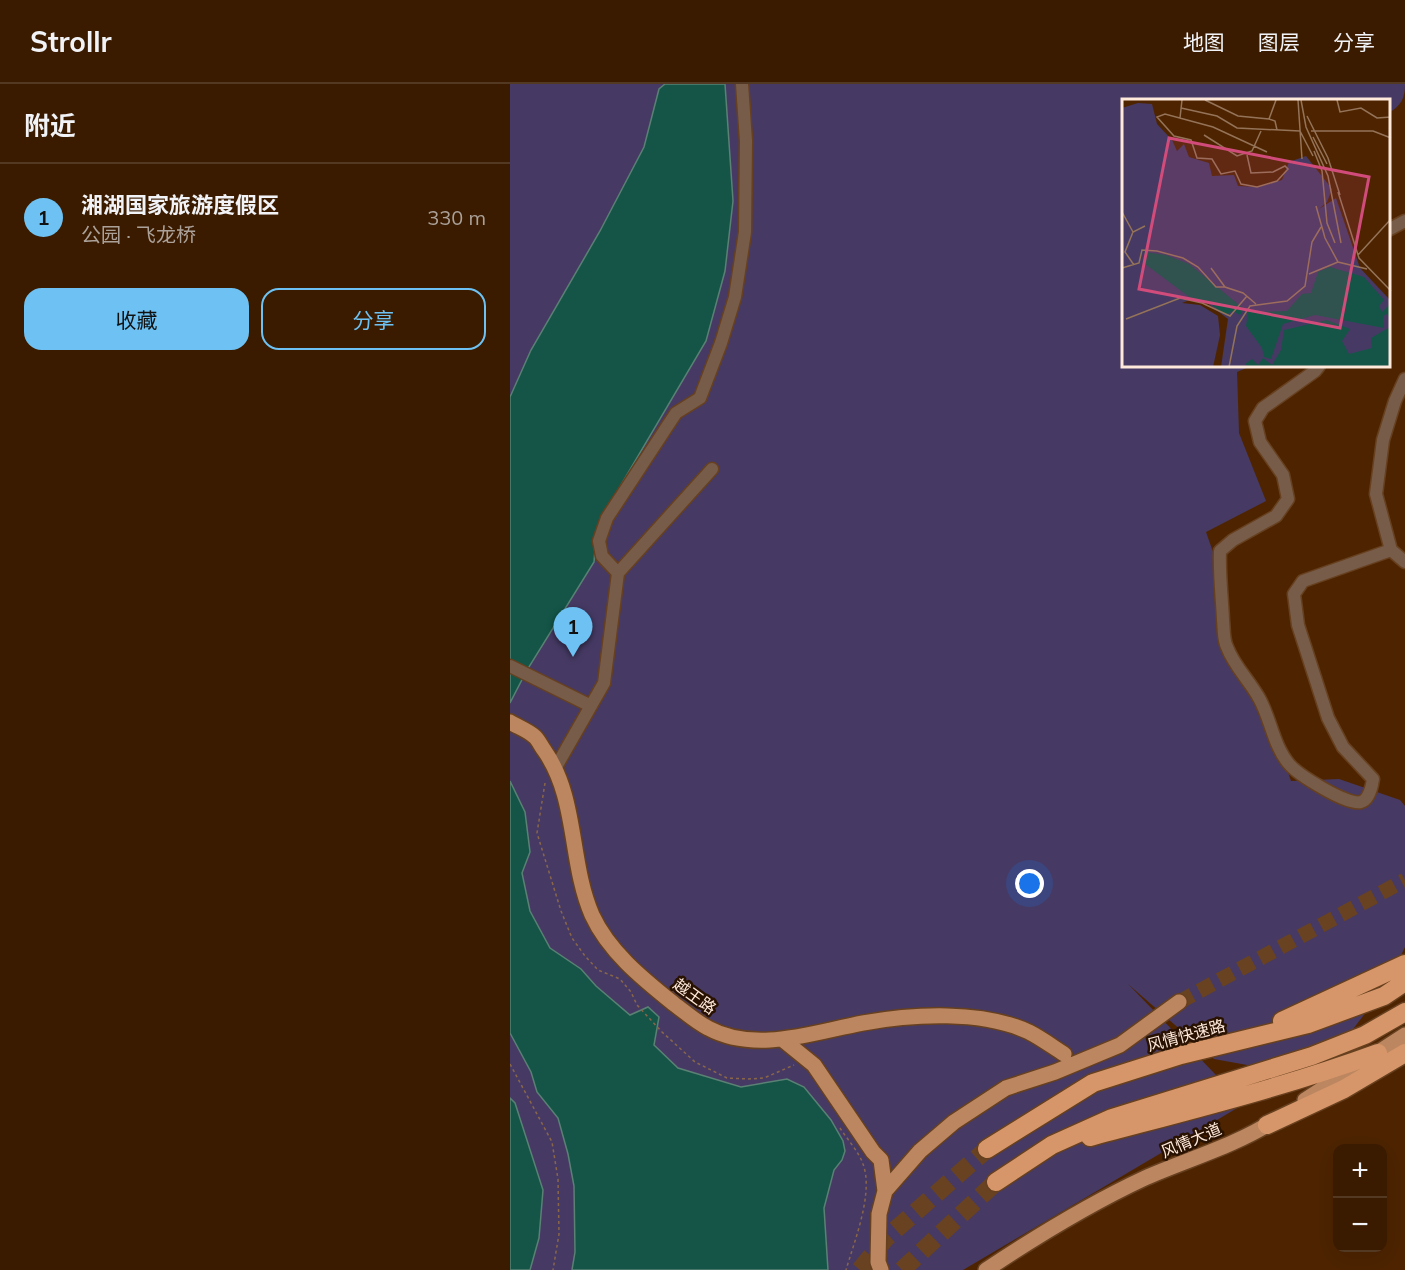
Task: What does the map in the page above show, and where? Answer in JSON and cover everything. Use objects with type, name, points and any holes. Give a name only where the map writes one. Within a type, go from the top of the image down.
[{"type":"highway","points":[[1242,1040],[1405,964]]},
{"type":"highway","name":"风情快速路","points":[[987,1149],[1093,1083],[1181,1055],[1308,1023],[1384,996],[1405,982]]},
{"type":"highway","points":[[1377,1053],[1312,1077],[1080,1140],[996,1182],[1052,1144],[1112,1118],[1312,1056],[1365,1035],[1405,1012]]},
{"type":"highway","points":[[1267,1125],[1344,1089],[1405,1053]]},
{"type":"main road","name":"越王路","points":[[510,722],[535,736],[556,767],[565,795],[580,882],[592,915],[605,938],[625,962],[653,987],[708,1029],[734,1037],[765,1040],[797,1038],[862,1023],[893,1019],[967,1018],[996,1022],[1029,1032],[1064,1054]]},
{"type":"main road","points":[[877,1156],[899,1168],[954,1122],[1006,1088],[1055,1072],[1120,1045],[1179,1002]]},
{"type":"main road","name":"风情大道","points":[[986,1270],[1061,1221],[1146,1178],[1210,1153],[1267,1125],[1405,1035]]},
{"type":"main road","points":[[782,1039],[813,1065],[877,1156],[885,1191]]},
{"type":"main road","points":[[880,1270],[878,1262],[879,1214],[885,1191],[920,1151]]},
{"type":"street","points":[[618,573],[602,556],[600,541],[606,518],[676,413],[700,398],[721,344],[735,297],[745,232],[747,185],[742,84]]},
{"type":"street","points":[[1390,229],[1405,221]]},
{"type":"street","points":[[1317,368],[1263,408],[1255,421],[1260,442],[1283,475],[1288,500],[1276,516],[1233,540],[1220,551],[1225,645],[1259,699],[1279,749],[1288,764],[1301,776],[1344,798],[1360,802],[1364,801],[1372,789],[1373,779],[1343,747],[1328,718],[1298,626],[1294,594],[1303,581],[1391,550]]},
{"type":"street","points":[[1405,379],[1395,401],[1383,440],[1376,494],[1391,550],[1405,562]]},
{"type":"street","points":[[556,767],[604,683],[618,573],[712,469]]},
{"type":"street","points":[[510,666],[591,706]]},
{"type":"path","points":[[556,767],[545,784],[537,833],[572,938],[585,956],[598,970],[620,979],[631,992],[637,1005],[695,1062],[727,1078],[764,1078],[796,1064]]},
{"type":"path","points":[[510,1064],[552,1142],[558,1179],[559,1234],[553,1270]]},
{"type":"path","points":[[839,1126],[863,1164],[866,1195],[846,1270]]},
{"type":"shaded area","points":[[510,84],[1405,84],[1401,101],[1390,112],[1390,99],[1122,99],[1122,368],[1246,368],[1237,372],[1239,433],[1266,501],[1206,532],[1221,575],[1222,647],[1262,696],[1291,781],[1339,779],[1400,800],[1405,806],[1405,947],[1386,986],[1350,1033],[1296,1074],[1214,1059],[1128,984],[1244,1104],[963,1270],[510,1270]]},
{"type":"water","points":[[665,84],[725,84],[733,201],[725,271],[706,341],[605,512],[596,537],[594,562],[527,670],[510,703],[510,397],[531,350],[600,231],[644,147],[659,89]]},
{"type":"water","points":[[510,781],[525,812],[530,852],[522,873],[530,911],[550,948],[581,969],[596,986],[630,1015],[648,1007],[659,1017],[654,1045],[678,1068],[741,1087],[787,1079],[804,1087],[831,1120],[843,1141],[845,1151],[842,1160],[834,1170],[824,1208],[828,1270],[572,1270],[575,1252],[574,1186],[568,1154],[558,1118],[537,1092],[531,1072],[510,1033]]},
{"type":"water","points":[[510,1098],[515,1103],[543,1190],[539,1238],[530,1270],[510,1270]]},
{"type":"tunnel","points":[[1179,1002],[1405,880]]},
{"type":"tunnel","points":[[860,1270],[885,1239],[987,1149]]},
{"type":"tunnel","points":[[902,1270],[996,1182]]},
{"type":"place","name":"湘湖国家旅游度假区","points":[[573,657]]}]
